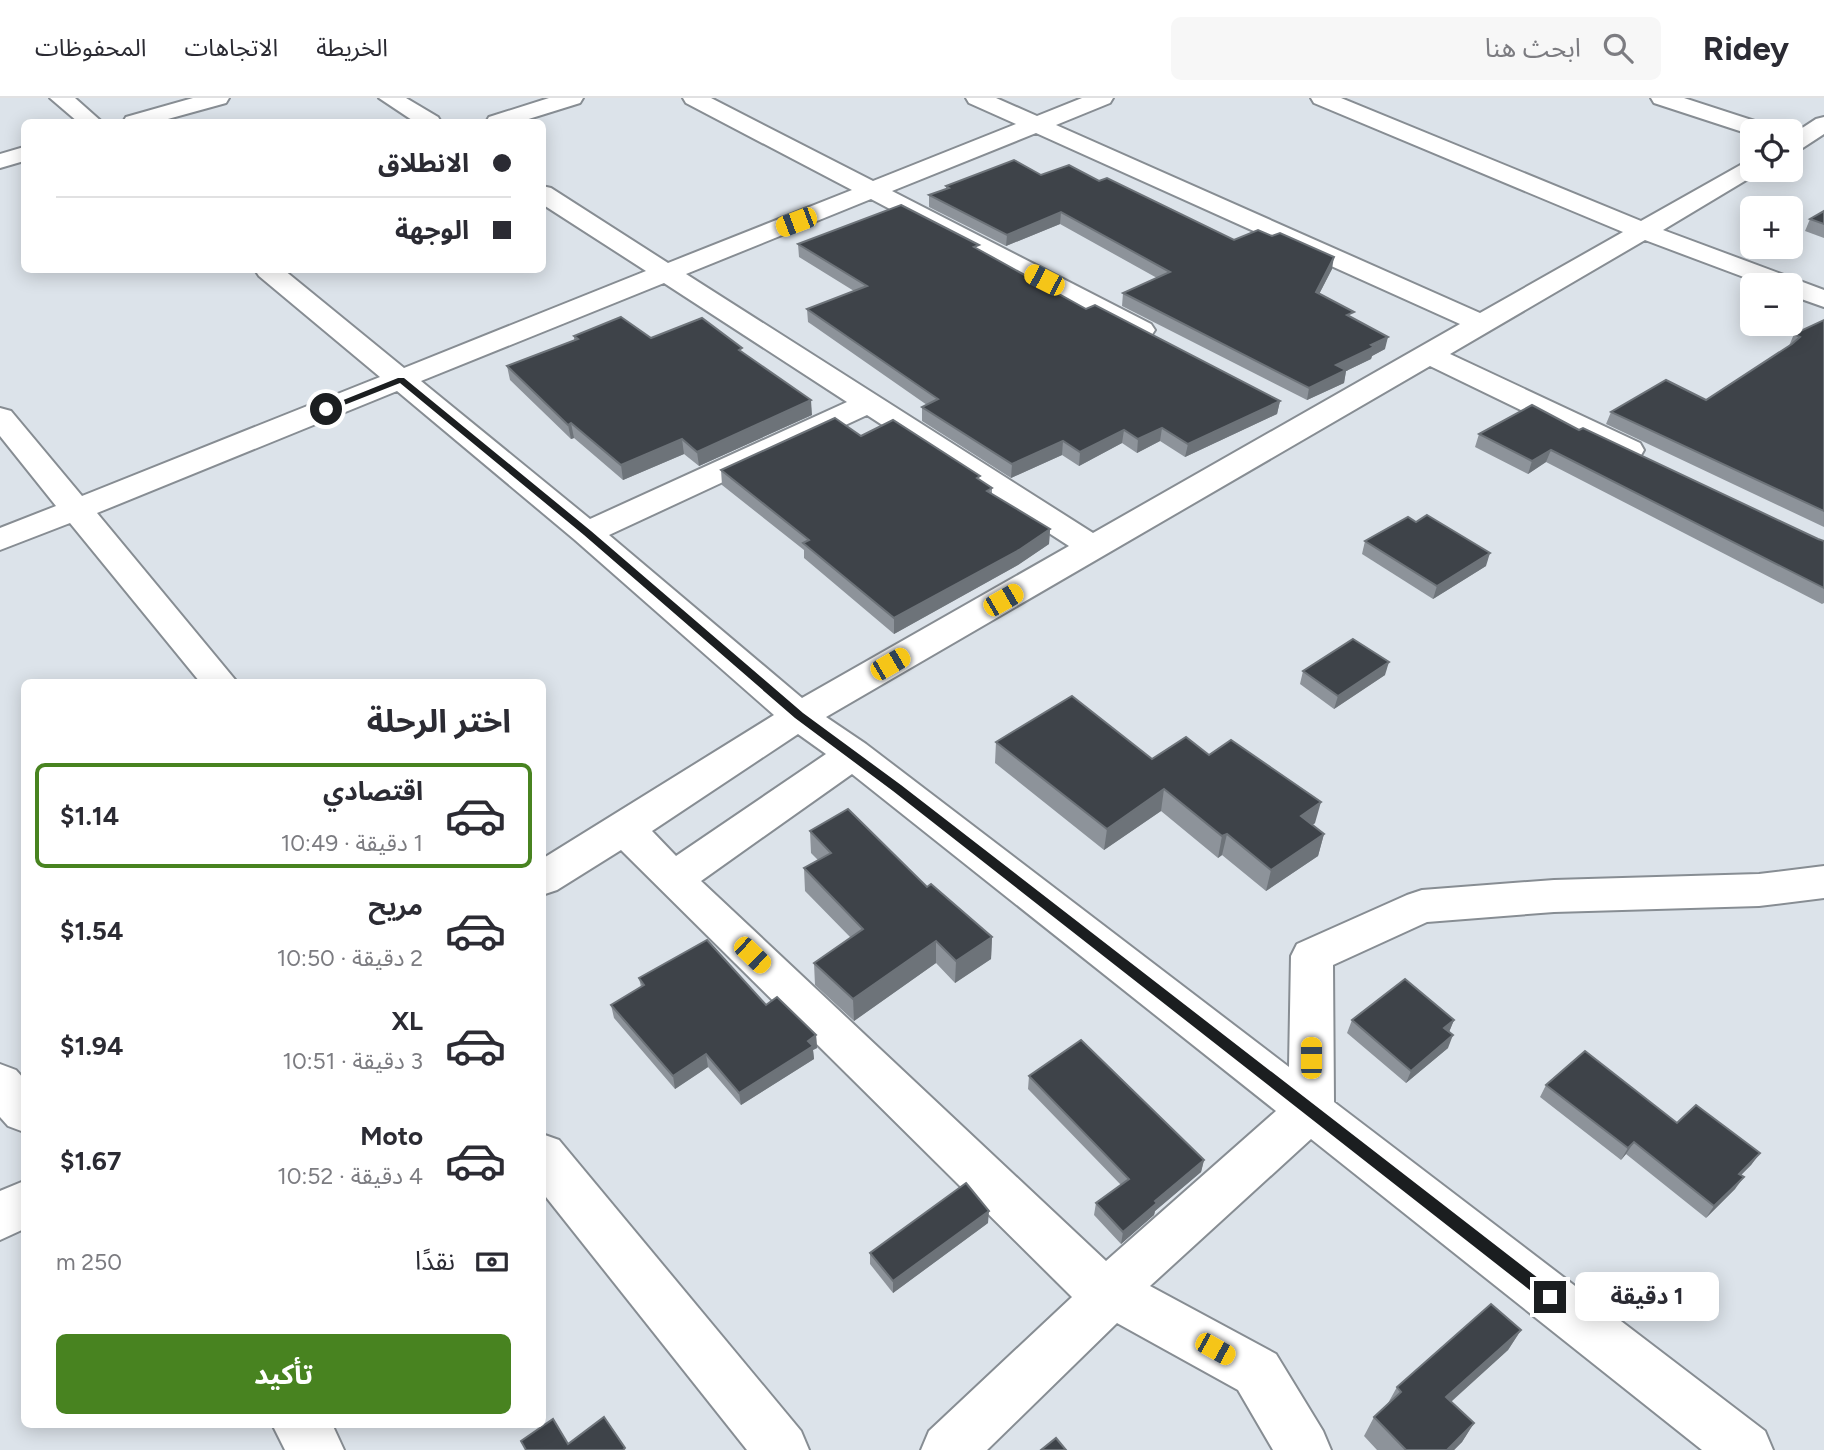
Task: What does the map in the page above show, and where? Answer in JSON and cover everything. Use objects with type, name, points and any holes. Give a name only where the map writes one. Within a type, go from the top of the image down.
[{"type":"street","points":[[61,98],[87,119]]},
{"type":"street","points":[[144,119],[218,98]]},
{"type":"street","points":[[390,98],[425,119]]},
{"type":"street","points":[[506,119],[572,98]]},
{"type":"street","points":[[694,98],[1167,343]]},
{"type":"street","points":[[977,98],[1482,324]]},
{"type":"street","points":[[0,540],[1102,98]]},
{"type":"street","points":[[1322,98],[1641,230],[1755,273]]},
{"type":"street","points":[[1662,98],[1740,124]]},
{"type":"street","points":[[1803,136],[1824,124]]},
{"type":"street","points":[[0,161],[21,155]]},
{"type":"street","points":[[546,877],[625,829],[799,716],[1094,548],[1302,413],[1428,354],[1740,175]]},
{"type":"street","points":[[546,196],[1094,548]]},
{"type":"street","points":[[272,273],[587,533],[799,716],[853,754],[1746,1450]]},
{"type":"street","points":[[1803,291],[1824,299]]},
{"type":"street","points":[[1428,354],[1651,460]]},
{"type":"street","points":[[587,533],[870,403]]},
{"type":"street","points":[[0,417],[217,679]]},
{"type":"street","points":[[673,879],[853,754]]},
{"type":"street","points":[[625,829],[673,879],[1108,1294],[1257,1372],[1304,1450]]},
{"type":"street","points":[[948,1450],[1108,1294],[1311,1109],[1312,956],[1422,906],[1554,896],[1759,890],[1824,882]]},
{"type":"street","points":[[0,1084],[21,1108]]},
{"type":"street","points":[[546,1160],[782,1450]]},
{"type":"street","points":[[0,1217],[21,1205]]},
{"type":"street","points":[[302,1428],[317,1450]]},
{"type":"building","points":[[1014,160],[1041,175],[1069,165],[1099,181],[1107,178],[1234,240],[1258,230],[1272,236],[1280,233],[1334,257],[1316,292],[1354,312],[1347,315],[1388,337],[1371,345],[1374,347],[1336,365],[1346,370],[1309,388],[1123,293],[1170,272],[1061,212],[1007,235],[929,195]]},
{"type":"building","points":[[901,205],[979,245],[974,247],[1086,309],[1095,305],[1280,401],[1188,444],[1162,428],[1138,439],[1124,430],[1080,452],[1063,441],[1012,464],[922,407],[938,399],[807,309],[867,286],[798,244]]},
{"type":"building","points":[[1824,211],[1824,224],[1810,219]]},
{"type":"building","points":[[621,317],[651,338],[702,318],[742,348],[739,350],[811,400],[697,452],[682,439],[621,465],[571,423],[568,425],[507,366],[578,339],[574,336]]},
{"type":"building","points":[[1824,320],[1824,511],[1611,412],[1666,380],[1706,400],[1792,344],[1800,337],[1798,336],[1803,336],[1803,330]]},
{"type":"building","points":[[1532,405],[1579,430],[1583,428],[1824,541],[1824,588],[1551,450],[1532,461],[1479,434]]},
{"type":"building","points":[[835,418],[861,436],[893,420],[980,476],[977,478],[992,488],[987,491],[1050,529],[1019,550],[894,618],[803,543],[809,540],[721,470]]},
{"type":"building","points":[[1427,515],[1490,553],[1437,586],[1365,541],[1408,517],[1416,522]]},
{"type":"building","points":[[1353,639],[1389,662],[1338,696],[1303,671]]},
{"type":"building","points":[[1072,696],[1152,759],[1186,737],[1209,755],[1231,740],[1321,802],[1301,816],[1324,834],[1271,870],[1227,834],[1222,836],[1164,789],[1107,829],[996,742]]},
{"type":"building","points":[[848,809],[927,887],[931,884],[992,937],[956,961],[936,941],[853,999],[814,963],[863,929],[804,868],[831,853],[810,831]]},
{"type":"building","points":[[707,940],[766,1005],[777,997],[816,1035],[808,1041],[813,1046],[739,1093],[706,1054],[673,1076],[611,1005],[644,985],[639,978]]},
{"type":"building","points":[[1405,979],[1454,1020],[1444,1028],[1453,1035],[1411,1071],[1352,1020]]},
{"type":"building","points":[[1081,1040],[1204,1160],[1123,1232],[1096,1203],[1129,1179],[1029,1076]]},
{"type":"building","points":[[1585,1051],[1677,1123],[1696,1105],[1760,1153],[1739,1174],[1744,1177],[1714,1206],[1634,1142],[1628,1148],[1546,1085]]},
{"type":"building","points":[[966,1183],[989,1211],[893,1281],[870,1253]]},
{"type":"building","points":[[1491,1304],[1521,1330],[1446,1397],[1474,1423],[1447,1450],[1406,1450],[1374,1417],[1401,1392],[1397,1387]]},
{"type":"building","points":[[604,1417],[625,1448],[526,1450],[521,1441],[540,1428],[546,1428],[546,1424],[553,1419],[568,1444]]},
{"type":"building","points":[[1056,1438],[1066,1450],[1041,1450]]},
{"type":"route","points":[[326,409],[401,379],[587,533],[799,716],[897,788],[1550,1297]]}]
